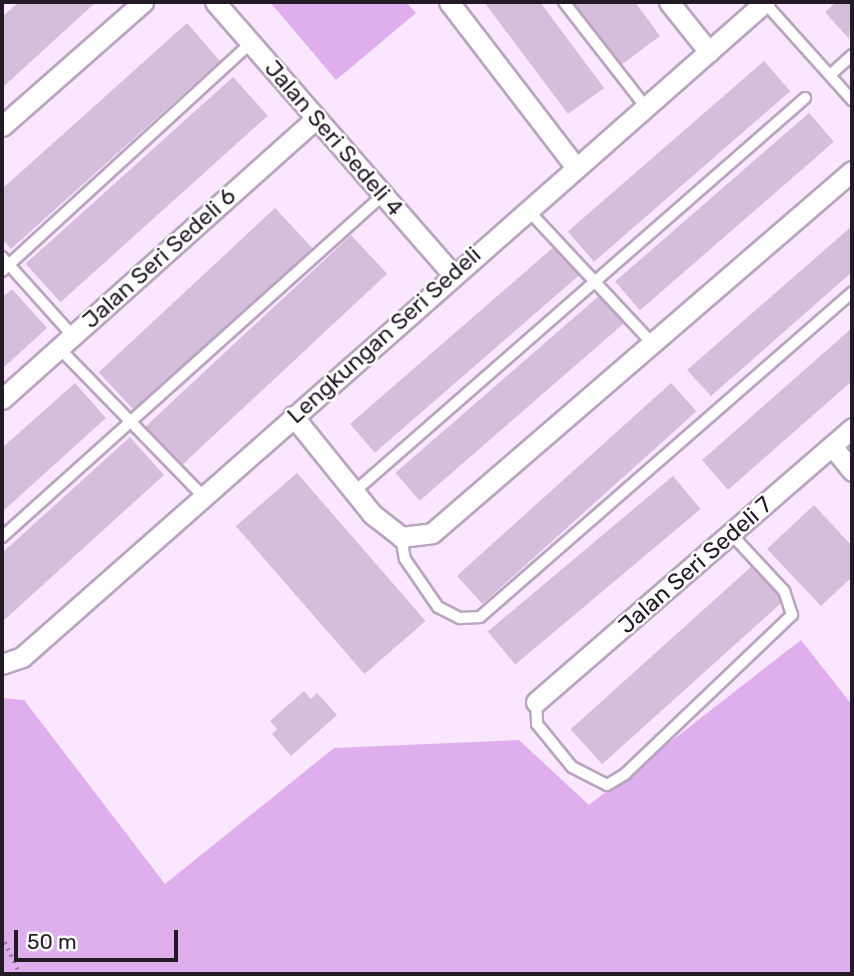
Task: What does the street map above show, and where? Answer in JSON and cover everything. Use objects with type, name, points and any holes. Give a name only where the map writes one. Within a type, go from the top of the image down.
[{"type":"street","points":[[2,126],[143,2]]},
{"type":"street","name":"Jalan Seri Sedeli 4","points":[[215,2],[452,274]]},
{"type":"street","points":[[449,2],[575,166]]},
{"type":"street","points":[[669,2],[709,52]]},
{"type":"street","name":"Lengkungan Seri Sedeli","points":[[2,664],[22,657],[452,274],[765,2]]},
{"type":"street","name":"Jalan Seri Sedeli 6","points":[[2,400],[316,118]]},
{"type":"street","points":[[293,416],[354,492],[401,537],[432,533],[852,172]]},
{"type":"street","name":"Jalan Seri Sedeli 7","points":[[536,702],[852,428]]},
{"type":"street","points":[[832,446],[852,471]]},
{"type":"lane","points":[[564,2],[645,106]]},
{"type":"lane","points":[[765,2],[852,100]]},
{"type":"lane","points":[[203,496],[131,421],[4,264],[251,43]]},
{"type":"lane","points":[[830,75],[852,55]]},
{"type":"lane","points":[[354,492],[805,99]]},
{"type":"lane","points":[[2,537],[383,195]]},
{"type":"lane","points":[[527,209],[651,342]]},
{"type":"lane","points":[[401,537],[405,559],[439,607],[460,618],[480,617],[852,292]]},
{"type":"lane","points":[[536,702],[537,724],[572,767],[607,785],[625,774],[792,615],[784,591],[731,534]]},
{"type":"path","points":[[2,936],[20,974]]},
{"type":"shaded area","points":[[270,2],[406,2],[416,13],[336,80]]},
{"type":"shaded area","points":[[801,640],[852,705],[852,974],[2,974],[2,698],[24,700],[165,884],[334,748],[519,740],[589,805]]},
{"type":"building","points":[[19,2],[96,2],[2,88],[2,17]]},
{"type":"building","points":[[484,2],[540,2],[604,88],[568,114]]},
{"type":"building","points":[[573,2],[635,2],[660,36],[621,65]]},
{"type":"building","points":[[836,2],[852,2],[849,39],[825,12]]},
{"type":"building","points":[[187,23],[220,61],[11,249],[2,239],[2,189]]},
{"type":"building","points":[[764,61],[790,91],[594,262],[568,232]]},
{"type":"building","points":[[233,77],[268,116],[60,302],[26,264]]},
{"type":"building","points":[[809,113],[834,142],[640,310],[615,282]]},
{"type":"building","points":[[275,208],[313,249],[137,413],[99,372]]},
{"type":"building","points":[[852,226],[852,272],[711,396],[687,370]]},
{"type":"building","points":[[351,235],[387,274],[181,466],[145,427]]},
{"type":"building","points":[[556,245],[581,274],[375,453],[350,424]]},
{"type":"building","points":[[12,289],[47,328],[2,369],[2,298]]},
{"type":"building","points":[[600,295],[624,323],[420,501],[395,473]]},
{"type":"building","points":[[852,328],[852,381],[728,490],[702,460]]},
{"type":"building","points":[[75,383],[106,418],[2,512],[2,448]]},
{"type":"building","points":[[671,383],[696,411],[482,604],[457,576]]},
{"type":"building","points":[[130,437],[164,475],[2,622],[2,553]]},
{"type":"building","points":[[297,473],[426,621],[364,674],[236,526]]},
{"type":"building","points":[[673,476],[701,509],[515,664],[488,632]]},
{"type":"building","points":[[814,505],[852,546],[852,577],[821,606],[767,549]]},
{"type":"building","points":[[752,566],[783,601],[602,764],[571,729]]},
{"type":"building","points":[[304,691],[311,699],[317,693],[337,715],[291,756],[272,734],[277,729],[270,721]]}]
